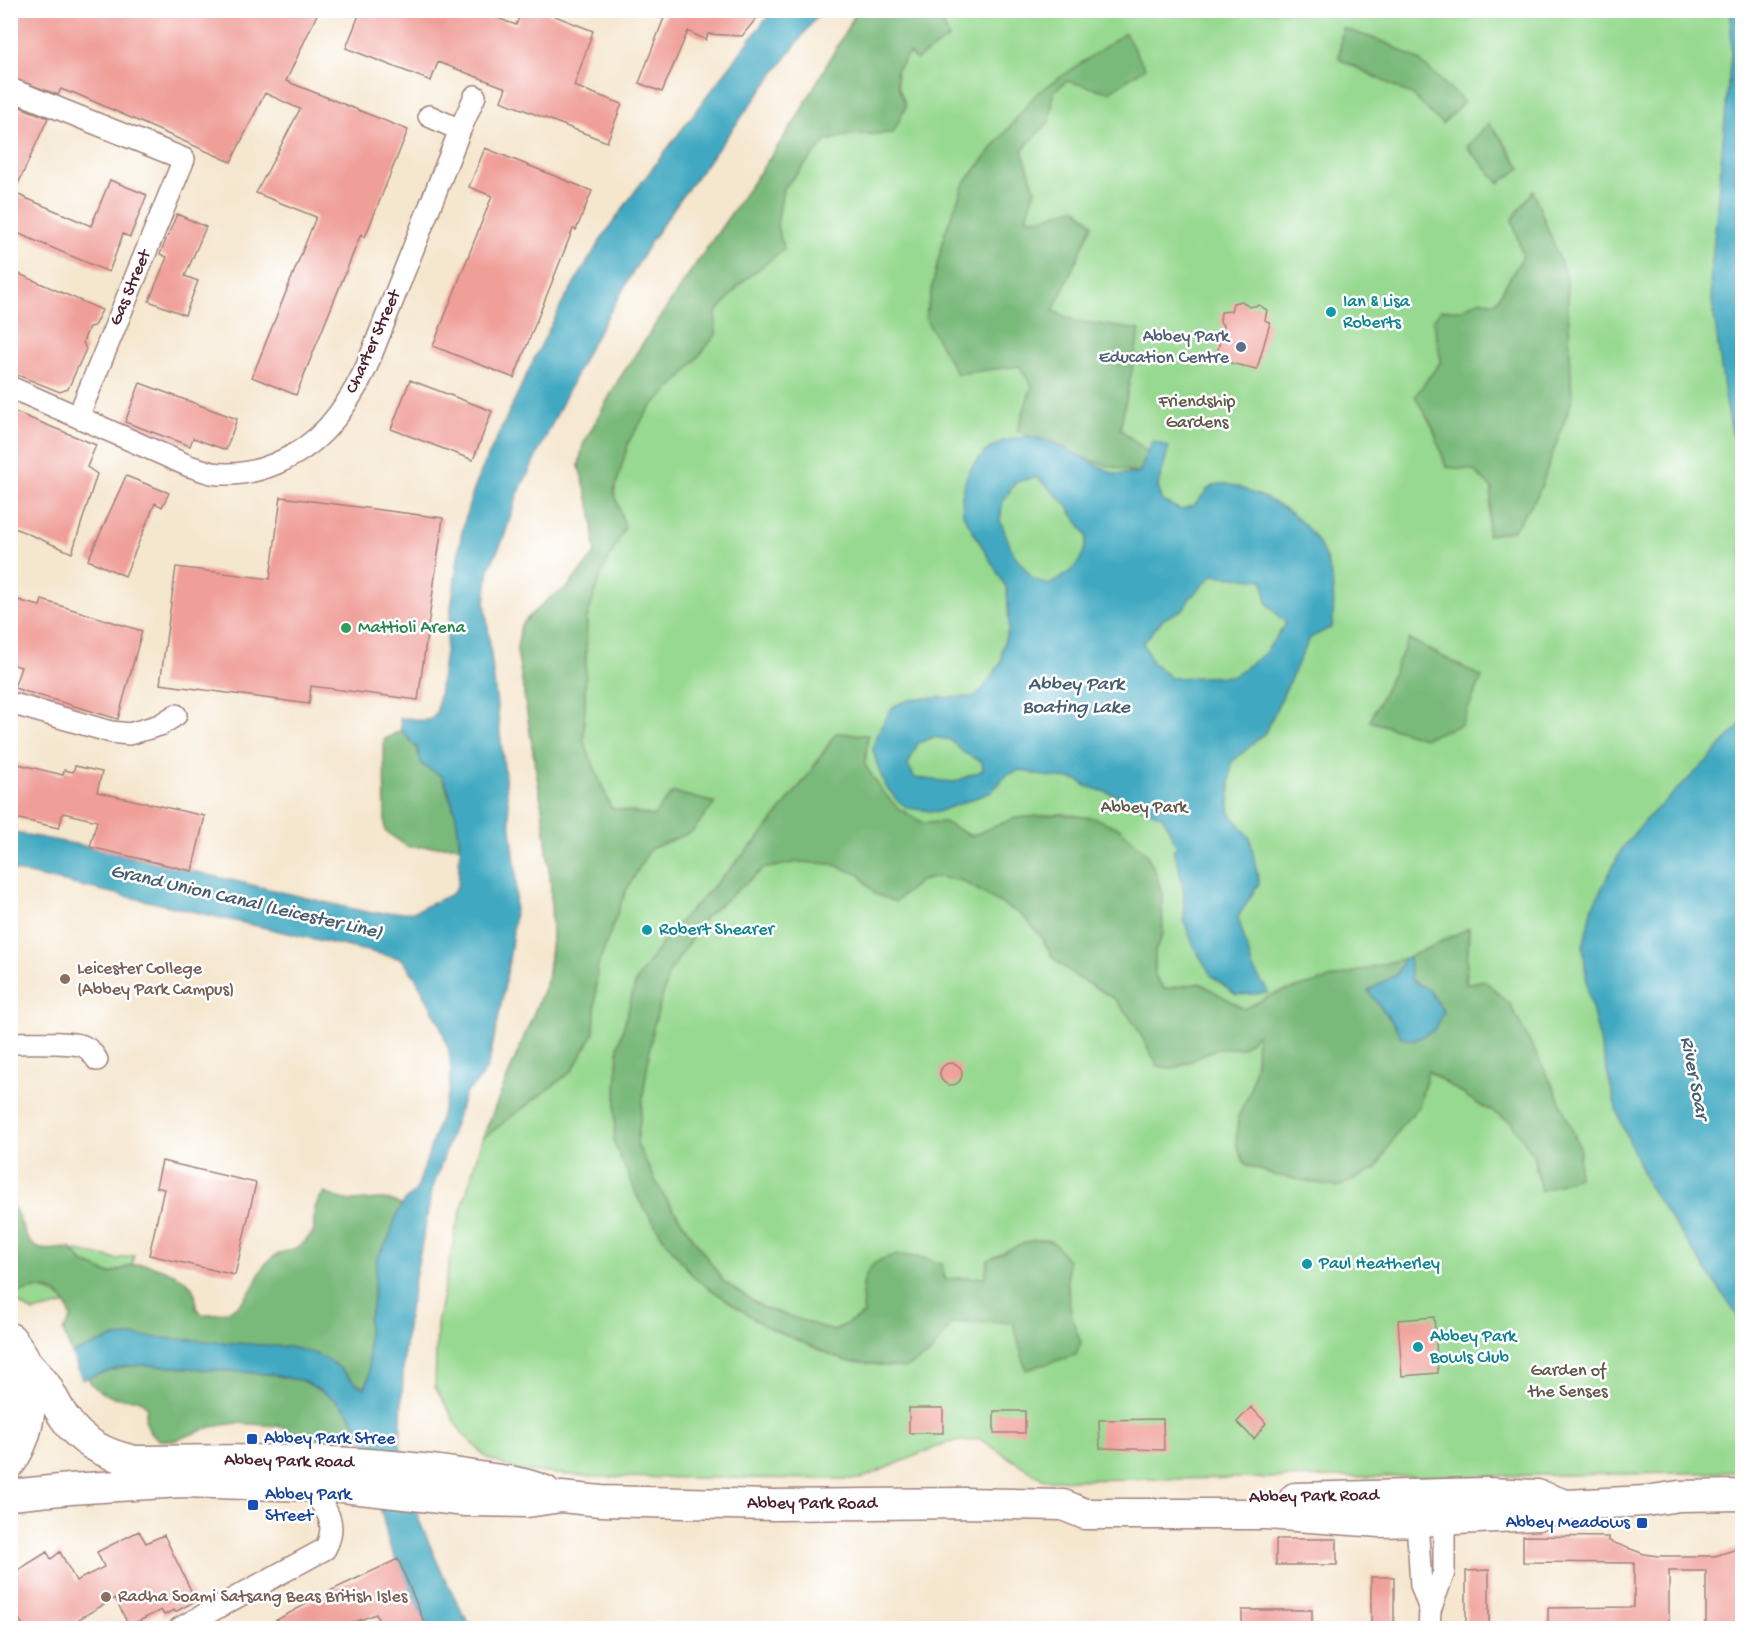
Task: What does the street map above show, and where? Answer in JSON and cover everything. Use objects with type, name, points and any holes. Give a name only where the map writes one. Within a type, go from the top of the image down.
[{"type":"main road","points":[[10,1461],[25,1433],[28,1415],[28,1392],[17,1350]]},
{"type":"main road","name":"Abbey Park Road","points":[[17,1350],[45,1385],[66,1420],[82,1438],[113,1456],[135,1461],[336,1474],[444,1484],[530,1484],[561,1497],[601,1501],[774,1505],[964,1503],[1063,1505],[1085,1514],[1267,1514],[1380,1522],[1430,1512],[1538,1515],[1566,1505],[1646,1501],[1679,1496],[1743,1495]]},
{"type":"main road","name":"Abbey Park Road","points":[[10,1495],[181,1482],[307,1485],[336,1474]]},
{"type":"street","name":"Gas Street","points":[[10,89],[184,159],[78,417]]},
{"type":"street","name":"Charter Street","points":[[10,387],[189,466],[211,473],[249,472],[271,466],[290,456],[328,427],[354,393],[475,96]]},
{"type":"street","points":[[429,116],[460,130]]},
{"type":"street","points":[[10,703],[111,732],[129,734],[160,725],[176,715]]},
{"type":"street","points":[[10,1043],[37,1042],[82,1046],[91,1051],[97,1060]]},
{"type":"street","points":[[180,1629],[325,1549],[330,1539],[332,1526],[329,1516],[307,1485]]},
{"type":"street","points":[[1429,1619],[1443,1572],[1430,1512]]},
{"type":"green space","name":"Abbey Park","points":[[857,11],[1742,11],[1742,1472],[1044,1480],[980,1439],[946,1443],[860,1479],[592,1477],[516,1470],[487,1458],[461,1431],[435,1387],[437,1324],[456,1229],[482,1139],[547,981],[552,940],[551,886],[543,814],[517,649],[521,625],[532,613],[567,592],[605,544],[579,466],[583,445],[618,381],[794,123]]},
{"type":"green space","points":[[857,11],[954,11],[943,23],[949,38],[916,60],[909,53],[896,71],[898,86],[906,106],[893,133],[850,135],[826,141],[783,189],[777,226],[784,249],[741,283],[716,313],[716,335],[681,378],[649,409],[629,441],[614,492],[625,527],[601,575],[587,618],[584,742],[611,808],[653,816],[673,792],[715,803],[692,832],[650,849],[625,893],[597,968],[594,1033],[572,1071],[482,1139],[547,982],[552,940],[551,886],[543,814],[517,649],[521,625],[548,599],[567,588],[595,553],[592,513],[579,466],[583,445],[618,381],[794,123]]},
{"type":"green space","points":[[1342,28],[1387,43],[1419,60],[1464,102],[1442,124],[1412,95],[1339,59]]},
{"type":"green space","points":[[1125,33],[1145,68],[1109,92],[1067,81],[1054,91],[1050,121],[1022,150],[1035,189],[1026,218],[1040,219],[1076,207],[1093,224],[1053,311],[1076,321],[1140,330],[1120,429],[1148,452],[1139,474],[1082,458],[1017,431],[1032,386],[1019,366],[957,374],[925,318],[944,235],[964,184],[1036,94]]},
{"type":"green space","points":[[1488,123],[1521,168],[1499,183],[1467,147]]},
{"type":"green space","points":[[1533,191],[1567,278],[1572,400],[1538,495],[1513,531],[1487,535],[1492,488],[1473,470],[1446,467],[1433,428],[1415,396],[1441,361],[1433,320],[1441,310],[1460,310],[1481,300],[1495,303],[1523,256],[1512,220]]},
{"type":"green space","points":[[1409,639],[1482,677],[1461,725],[1424,738],[1370,721]]},
{"type":"green space","points":[[401,730],[417,748],[422,765],[442,776],[456,815],[460,846],[408,847],[385,831],[384,740]]},
{"type":"green space","points":[[836,733],[868,735],[865,765],[882,791],[898,808],[923,823],[944,822],[971,836],[1015,818],[1062,814],[1094,818],[1119,828],[1146,853],[1156,873],[1162,894],[1163,933],[1155,952],[1155,976],[1164,989],[1200,983],[1244,1009],[1274,994],[1409,957],[1469,928],[1466,984],[1484,980],[1510,1004],[1555,1090],[1580,1148],[1578,1177],[1541,1191],[1533,1154],[1510,1121],[1478,1104],[1428,1071],[1419,1107],[1401,1126],[1376,1169],[1338,1187],[1274,1175],[1245,1164],[1236,1144],[1238,1117],[1250,1092],[1256,1061],[1257,1035],[1242,1048],[1216,1049],[1174,1069],[1158,1066],[1133,1021],[1114,998],[1078,978],[1053,958],[1041,936],[1023,916],[962,881],[938,877],[920,881],[895,902],[875,894],[860,875],[832,864],[798,862],[763,869],[705,917],[669,973],[653,1028],[637,1144],[662,1193],[724,1282],[764,1308],[834,1331],[864,1314],[862,1294],[865,1278],[871,1267],[881,1259],[894,1256],[925,1258],[942,1264],[945,1279],[985,1277],[988,1260],[1028,1242],[1044,1240],[1052,1242],[1068,1260],[1069,1302],[1073,1322],[1081,1342],[1076,1355],[1026,1370],[1013,1322],[953,1323],[929,1355],[905,1368],[845,1361],[765,1326],[694,1278],[639,1200],[614,1143],[618,1047],[636,981],[669,933],[759,838],[809,774]]},
{"type":"green space","points":[[324,1193],[350,1201],[384,1199],[402,1206],[388,1240],[377,1258],[372,1309],[368,1319],[369,1378],[364,1389],[336,1365],[289,1347],[115,1337],[72,1354],[63,1331],[71,1318],[62,1298],[56,1293],[41,1289],[11,1295],[11,1204],[26,1236],[35,1246],[49,1250],[70,1248],[84,1263],[110,1274],[136,1264],[160,1268],[187,1282],[194,1291],[196,1308],[202,1314],[212,1314],[235,1308],[246,1297],[262,1268],[269,1261],[301,1245],[306,1240],[314,1231],[314,1210]]},
{"type":"green space","points":[[72,1250],[117,1259],[134,1255],[132,1265],[110,1274],[84,1263]]},
{"type":"green space","points":[[32,1289],[51,1292],[67,1304],[33,1312],[11,1299],[11,1295]]},
{"type":"green space","points":[[149,1365],[268,1374],[304,1381],[337,1401],[349,1413],[362,1436],[348,1441],[322,1443],[278,1426],[237,1423],[211,1427],[173,1441],[159,1440],[150,1432],[145,1419],[147,1407],[139,1399],[109,1396],[97,1389],[87,1377],[126,1366]]},
{"type":"water","name":"Grand Union Canal (Leicester Line)","points":[[772,11],[821,11],[651,241],[587,352],[517,496],[504,537],[489,569],[485,602],[516,872],[516,895],[508,965],[490,1058],[481,1078],[465,1094],[432,1191],[409,1310],[404,1353],[400,1444],[419,1520],[443,1575],[471,1628],[427,1628],[389,1544],[365,1441],[349,1413],[337,1401],[304,1381],[268,1374],[149,1365],[126,1366],[82,1379],[72,1354],[115,1337],[134,1336],[289,1347],[327,1359],[354,1382],[365,1388],[369,1378],[368,1319],[372,1309],[377,1257],[388,1240],[397,1214],[405,1200],[414,1193],[418,1186],[449,1091],[451,1072],[449,1051],[440,1024],[415,977],[402,959],[11,870],[11,832],[90,847],[371,913],[413,912],[452,894],[458,885],[460,846],[456,815],[448,788],[442,776],[422,765],[417,748],[401,730],[400,719],[428,720],[433,718],[437,710],[461,536],[478,478],[564,300],[602,238]]},
{"type":"water","points":[[1731,11],[1742,11],[1742,484],[1725,397],[1710,285],[1731,52]]},
{"type":"water","name":"Abbey Park Boating Lake","points":[[1029,436],[1051,442],[1115,474],[1139,474],[1152,441],[1169,447],[1158,486],[1161,500],[1181,510],[1194,505],[1214,485],[1231,485],[1275,503],[1293,515],[1308,529],[1319,544],[1332,582],[1334,603],[1332,627],[1310,638],[1265,733],[1231,763],[1229,811],[1250,838],[1259,883],[1238,917],[1253,969],[1269,993],[1236,995],[1211,975],[1194,947],[1184,921],[1184,893],[1173,850],[1177,847],[1163,817],[1116,795],[1086,786],[1078,780],[1043,776],[1020,770],[1007,775],[991,792],[938,812],[908,808],[897,800],[885,785],[873,750],[876,736],[890,711],[898,704],[910,700],[973,697],[982,690],[1001,663],[1002,649],[1009,627],[1007,589],[963,514],[962,496],[966,478],[973,465],[985,452],[1002,441]],"holes":[[[1037,477],[1066,504],[1087,536],[1080,560],[1064,576],[1048,585],[1033,579],[1013,553],[1000,520],[1003,501],[1016,482]],[[1213,575],[1263,580],[1267,603],[1286,624],[1264,654],[1233,676],[1171,678],[1152,662],[1143,643],[1163,619],[1184,609],[1190,598]],[[934,737],[950,740],[964,753],[982,762],[983,770],[954,782],[915,778],[908,765],[918,743]]]},
{"type":"water","name":"River Soar","points":[[1742,723],[1742,1322],[1648,1186],[1617,1112],[1588,992],[1583,946],[1593,906],[1621,850],[1644,821],[1706,762]]},
{"type":"water","points":[[1409,957],[1411,980],[1429,990],[1444,1012],[1434,1030],[1414,1041],[1401,1037],[1368,991],[1397,974],[1403,959]]},
{"type":"building","points":[[10,10],[319,10],[286,81],[408,130],[365,237],[361,234],[296,395],[252,377],[316,217],[256,193],[300,109],[265,93],[231,162],[72,92],[61,89],[58,95],[10,77]]},
{"type":"building","points":[[361,10],[476,10],[516,25],[522,10],[540,10],[593,31],[574,86],[622,104],[607,142],[501,101],[506,88],[438,62],[431,81],[346,48]]},
{"type":"building","points":[[667,10],[763,10],[742,36],[708,34],[706,40],[688,31],[662,92],[639,83]]},
{"type":"building","points":[[10,103],[48,118],[14,193],[91,226],[110,180],[147,195],[130,237],[123,234],[109,272],[10,230]]},
{"type":"building","points":[[485,148],[592,191],[576,230],[573,229],[514,378],[433,346],[492,196],[469,187]]},
{"type":"building","points":[[177,214],[206,227],[185,276],[198,281],[185,315],[149,301],[167,257],[160,254]]},
{"type":"building","points":[[10,270],[102,310],[94,326],[89,327],[83,342],[86,349],[68,389],[60,392],[10,372]]},
{"type":"building","name":"Abbey Park Education Centre","points":[[1242,301],[1249,307],[1259,305],[1267,310],[1265,320],[1270,323],[1257,369],[1216,360],[1223,325],[1220,322],[1221,312],[1231,311],[1233,303]]},
{"type":"building","points":[[410,380],[492,411],[473,460],[391,429]]},
{"type":"building","points":[[140,383],[237,419],[226,450],[193,438],[190,446],[125,422]]},
{"type":"building","points":[[10,410],[96,445],[87,467],[97,474],[72,553],[10,526]]},
{"type":"building","points":[[126,476],[169,493],[162,507],[155,503],[125,576],[88,560]]},
{"type":"building","name":"Mattioli Arena","points":[[281,497],[443,518],[418,700],[311,686],[309,704],[160,684],[176,567],[270,579]]},
{"type":"building","points":[[10,598],[40,606],[42,600],[142,631],[118,719],[14,688],[21,667],[10,664]]},
{"type":"building","points":[[10,762],[63,775],[64,770],[73,772],[75,766],[102,772],[97,792],[205,816],[192,871],[90,847],[97,821],[63,813],[59,828],[10,817]]},
{"type":"building","points":[[947,1063],[955,1063],[962,1070],[962,1078],[955,1085],[947,1085],[940,1078],[940,1070]]},
{"type":"building","points":[[162,1161],[256,1183],[235,1275],[149,1255],[164,1189],[156,1187]]},
{"type":"building","name":"Abbey Park Bowls Club","points":[[1434,1317],[1438,1373],[1402,1376],[1398,1320]]},
{"type":"building","points":[[1251,1407],[1266,1423],[1254,1439],[1237,1422]]},
{"type":"building","points":[[909,1408],[943,1408],[943,1433],[909,1433]]},
{"type":"building","points":[[994,1411],[1025,1411],[1025,1433],[994,1433]]},
{"type":"building","points":[[1163,1419],[1164,1450],[1100,1448],[1099,1420]]},
{"type":"building","points":[[139,1531],[146,1543],[164,1535],[196,1601],[164,1615],[161,1610],[129,1626],[115,1598],[62,1629],[25,1629],[10,1605],[10,1575],[47,1552],[51,1559],[60,1552],[76,1581],[104,1567],[97,1552]]},
{"type":"building","points":[[1523,1536],[1609,1537],[1609,1541],[1644,1554],[1658,1556],[1715,1556],[1740,1548],[1740,1629],[1706,1629],[1706,1571],[1669,1571],[1669,1629],[1602,1629],[1602,1625],[1548,1626],[1548,1608],[1634,1607],[1634,1563],[1523,1562]]},
{"type":"building","points":[[1276,1539],[1337,1539],[1337,1565],[1276,1565]]},
{"type":"building","points":[[398,1559],[427,1629],[383,1629],[376,1614],[350,1624],[346,1629],[260,1629],[332,1590]]},
{"type":"building","points":[[1489,1570],[1489,1624],[1483,1624],[1483,1629],[1466,1629],[1466,1571]]},
{"type":"building","points":[[1371,1577],[1394,1577],[1394,1629],[1371,1629]]},
{"type":"building","points":[[1242,1610],[1312,1610],[1312,1627],[1242,1629]]},
{"type":"place","name":"Ian & Lisa Roberts","points":[[1331,312]]},
{"type":"place","name":"Abbey Park Education Centre","points":[[1241,347]]},
{"type":"place","name":"Mattioli Arena","points":[[346,628]]},
{"type":"place","name":"Robert Shearer","points":[[647,930]]},
{"type":"place","name":"Leicester College (Abbey Park Campus)","points":[[65,979]]},
{"type":"place","name":"Paul Heatherley","points":[[1307,1264]]},
{"type":"place","name":"Abbey Park Bowls Club","points":[[1418,1347]]},
{"type":"place","name":"Abbey Park Stree","points":[[252,1439]]},
{"type":"place","name":"Abbey Park Street","points":[[253,1505]]},
{"type":"place","name":"Abbey Meadows","points":[[1642,1523]]},
{"type":"place","name":"Radha Soami Satsang Beas British Isles","points":[[106,1597]]},
{"type":"park label","name":"Friendship Gardens","points":[[1197,412]]},
{"type":"park label","name":"Garden of the Senses","points":[[1568,1381]]}]
